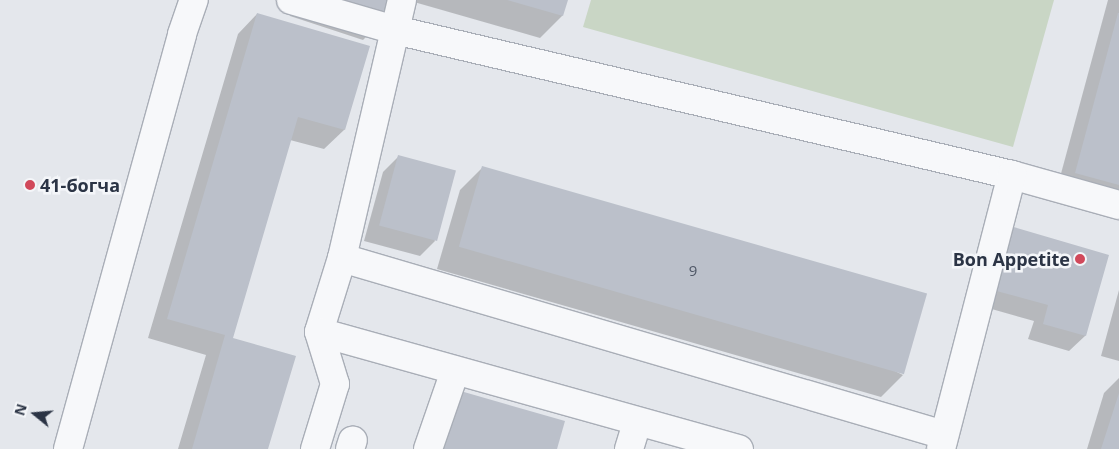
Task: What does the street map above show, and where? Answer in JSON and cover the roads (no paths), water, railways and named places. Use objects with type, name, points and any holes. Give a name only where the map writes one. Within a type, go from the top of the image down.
[{"type":"street","points":[[68,449],[182,34],[194,0]]},
{"type":"street","points":[[291,0],[395,30],[1012,175],[1119,205]]},
{"type":"street","points":[[315,449],[335,384],[319,332],[342,258],[402,0]]},
{"type":"street","points":[[342,258],[943,442],[1012,175]]},
{"type":"street","points":[[319,332],[739,449]]},
{"type":"street","points":[[428,449],[455,371]]},
{"type":"street","points":[[629,449],[637,422]]},
{"type":"place","name":"41-богча","points":[[30,185]]},
{"type":"place","name":"Bon Appetite","points":[[1080,259]]}]
